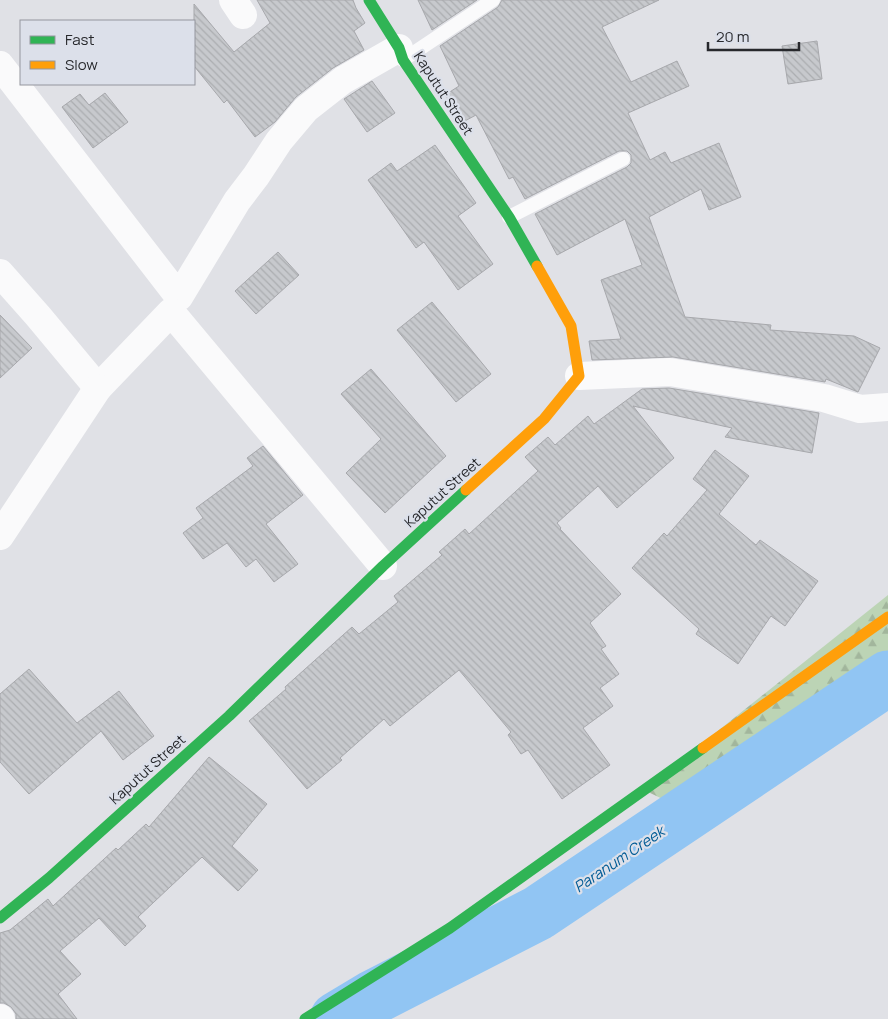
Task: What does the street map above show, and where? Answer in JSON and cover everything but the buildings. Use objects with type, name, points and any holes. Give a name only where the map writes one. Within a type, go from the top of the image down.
[{"type":"street","name":"Kaputut Street","points":[[0,918],[49,878],[207,736],[383,566],[544,419],[579,376],[571,326],[509,217],[401,54],[369,0]]},
{"type":"street","points":[[0,536],[98,388],[175,304],[237,201],[279,141],[306,110],[343,80],[401,54]]},
{"type":"street","points":[[0,65],[175,304],[383,566]]},
{"type":"street","points":[[0,273],[98,388]]},
{"type":"street","points":[[579,376],[670,372],[824,398],[860,408],[888,407]]},
{"type":"street","points":[[305,1019],[450,928],[888,617]]},
{"type":"lane","points":[[401,54],[493,0]]},
{"type":"lane","points":[[509,217],[623,159]]},
{"type":"green space","points":[[888,595],[888,703],[716,825],[644,790]]},
{"type":"waterway","name":"Paranum Creek","points":[[337,1019],[372,998],[538,913],[888,678]]},
{"type":"traffic: fast","points":[[369,0],[399,48],[403,60],[509,217],[537,266]]},
{"type":"traffic: fast","points":[[0,918],[49,878],[229,716],[383,566],[466,490]]},
{"type":"traffic: fast","points":[[305,1019],[450,928],[703,748]]},
{"type":"traffic: slow","points":[[466,490],[544,419],[579,376],[571,326],[537,266]]},
{"type":"traffic: slow","points":[[703,748],[888,617]]}]
